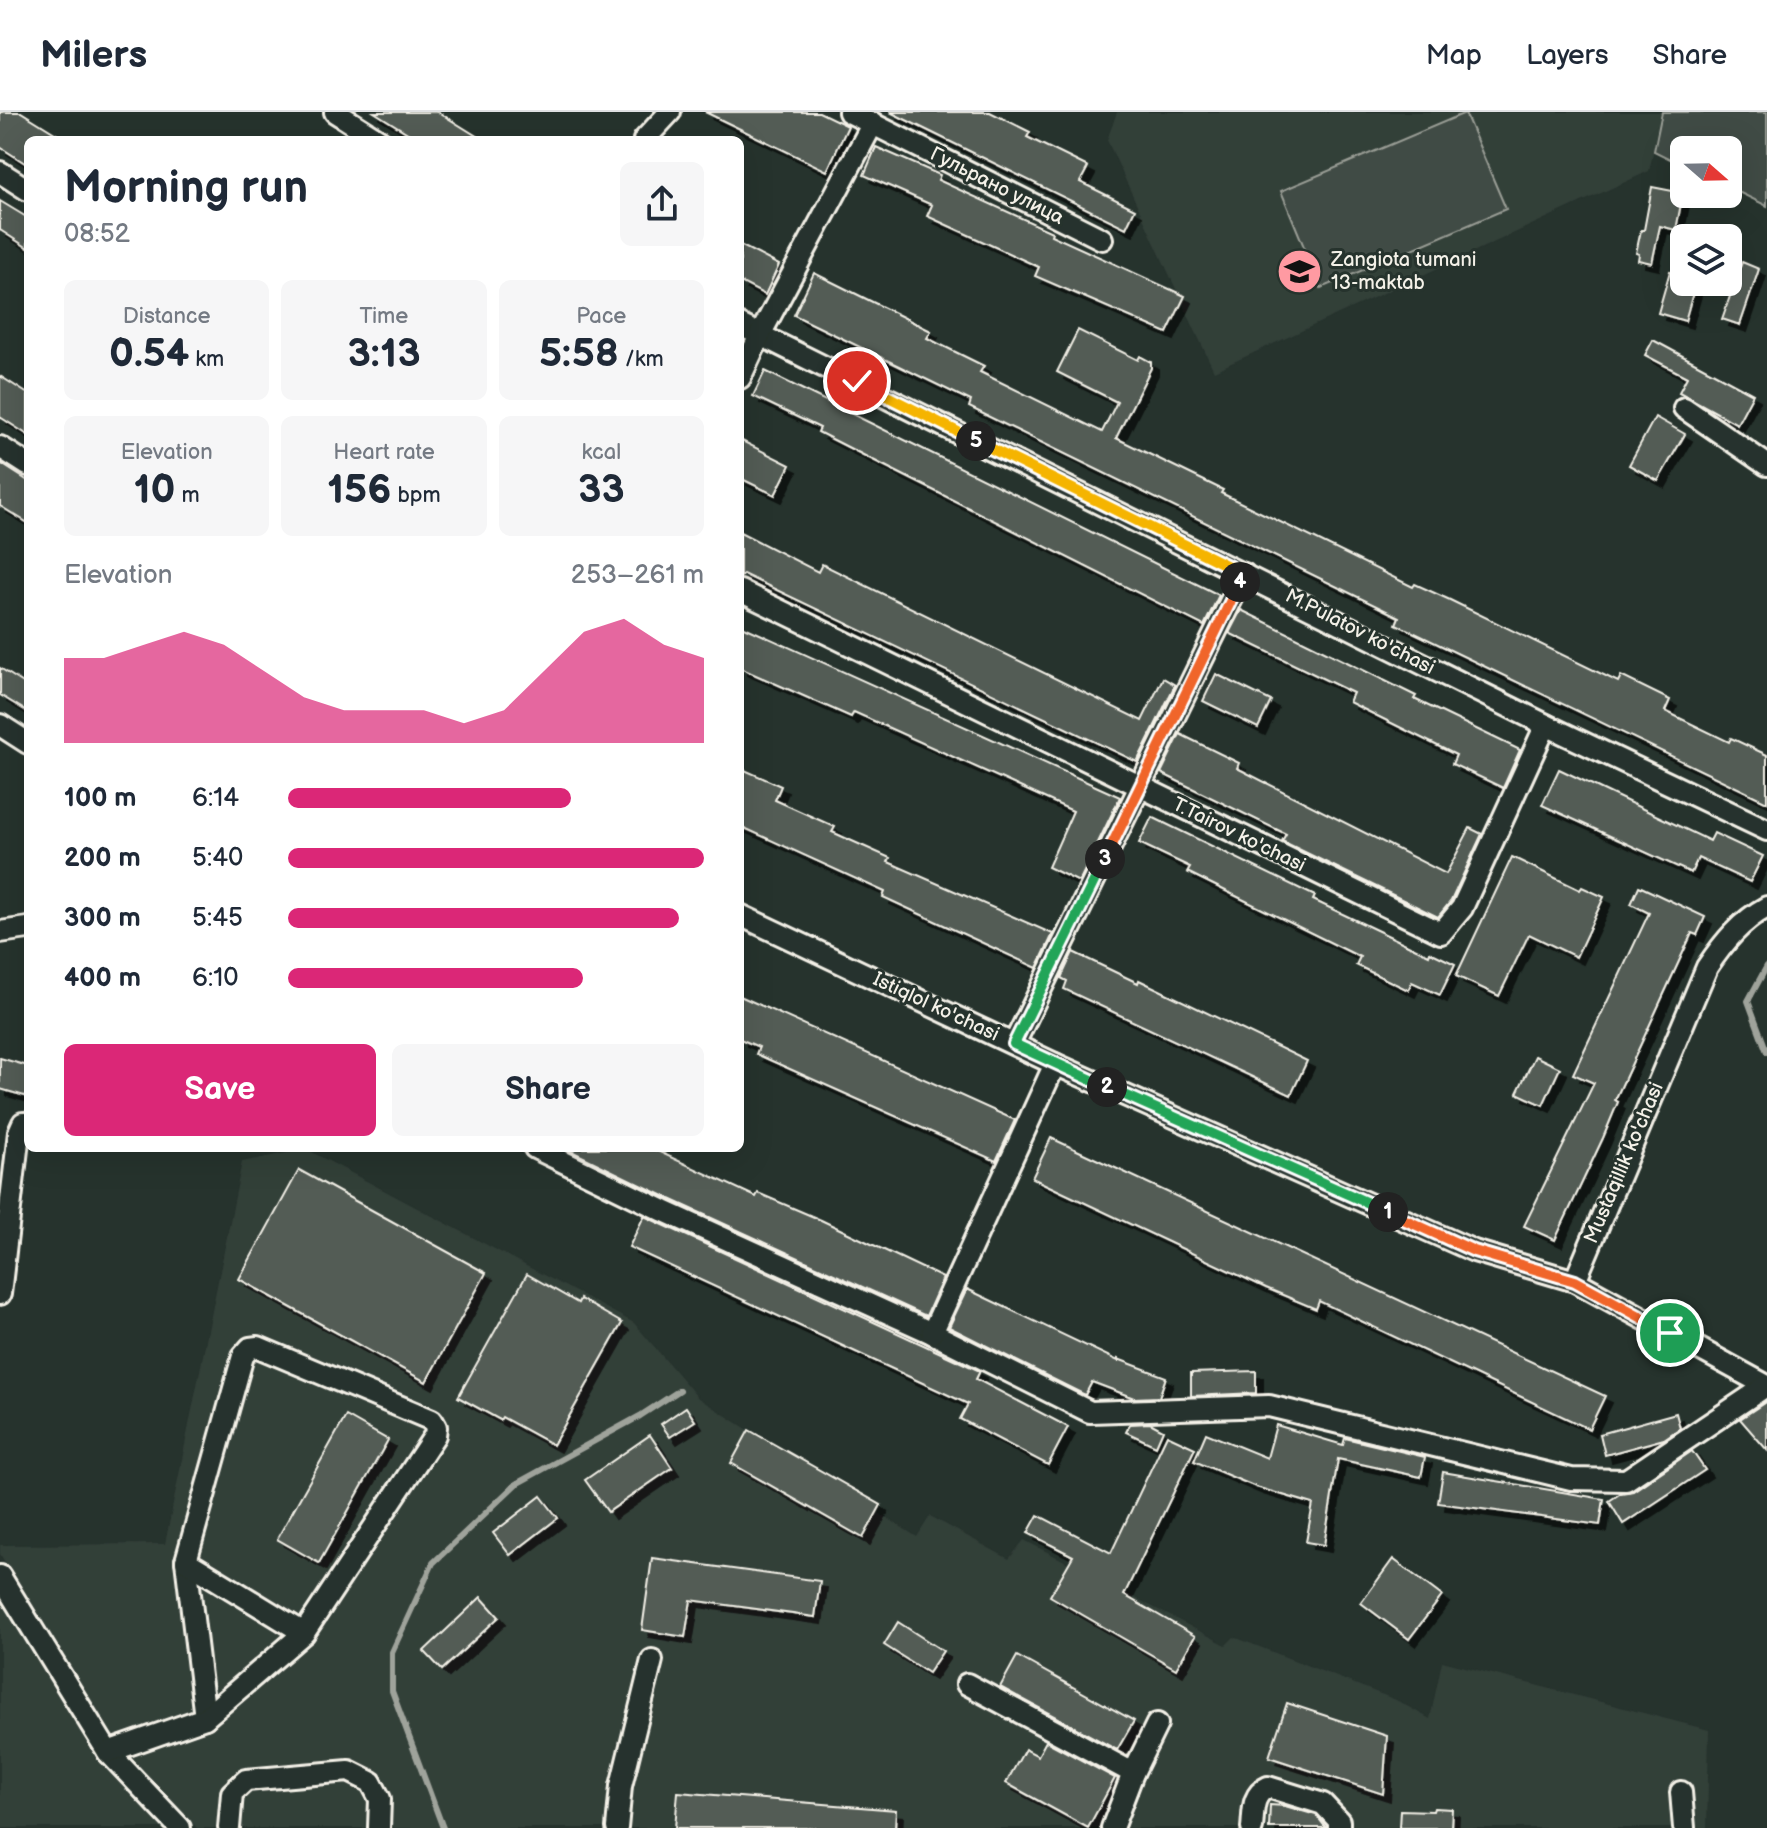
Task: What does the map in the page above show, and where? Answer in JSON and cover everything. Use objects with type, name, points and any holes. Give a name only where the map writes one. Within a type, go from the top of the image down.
[{"type":"street","points":[[335,112],[373,136]]},
{"type":"street","points":[[648,136],[670,112]]},
{"type":"street","name":"Гульрано улица","points":[[849,112],[1102,239]]},
{"type":"street","points":[[744,369],[873,123]]},
{"type":"street","points":[[0,172],[24,187]]},
{"type":"street","name":"M.Pulatov ko'chasi","points":[[744,327],[1546,725],[1767,830]]},
{"type":"street","points":[[1684,408],[1767,465]]},
{"type":"street","points":[[0,447],[24,462]]},
{"type":"street","points":[[1014,1044],[1244,574]]},
{"type":"street","name":"T.Tairov ko'chasi","points":[[744,593],[1441,933],[1462,908],[1546,725]]},
{"type":"street","points":[[0,725],[24,740]]},
{"type":"street","name":"Mustaqillik ko'chasi","points":[[1575,1281],[1707,967],[1736,930],[1752,915],[1767,907]]},
{"type":"street","name":"Istiqlol ko'chasi","points":[[744,917],[1055,1064],[1474,1251],[1575,1281]]},
{"type":"street","points":[[0,932],[24,929]]},
{"type":"street","points":[[932,1333],[1055,1064]]},
{"type":"street","points":[[0,1294],[19,1132],[24,1123]]},
{"type":"street","points":[[543,1152],[664,1211],[932,1333],[1090,1412],[1269,1406],[1571,1479],[1626,1480],[1766,1386],[1575,1281]]},
{"type":"street","points":[[108,1752],[205,1718],[304,1633],[435,1435],[436,1427],[432,1420],[258,1347],[250,1348],[243,1356],[186,1561],[205,1718]]},
{"type":"street","points":[[186,1561],[304,1633]]},
{"type":"street","points":[[0,1576],[108,1752],[180,1828]]},
{"type":"street","points":[[617,1828],[621,1786],[652,1660]]},
{"type":"street","points":[[967,1684],[1133,1773]]},
{"type":"street","points":[[1112,1828],[1133,1773],[1157,1724]]},
{"type":"street","points":[[229,1828],[232,1793],[246,1780],[349,1771],[371,1782],[380,1799],[379,1828]]},
{"type":"street","points":[[1252,1828],[1255,1799],[1260,1791],[1268,1787],[1323,1804],[1339,1821],[1339,1828]]},
{"type":"street","points":[[1681,1792],[1684,1828]]},
{"type":"shaded area","name":"Zangiota tumani 13-maktab","points":[[1117,112],[1662,112],[1649,171],[1214,371],[1107,140]]},
{"type":"shaded area","points":[[1662,112],[1767,112],[1767,206],[1742,194],[1742,136],[1670,136],[1670,159],[1654,151]]},
{"type":"shaded area","points":[[1465,113],[1506,209],[1321,288],[1281,191]]},
{"type":"shaded area","points":[[291,1152],[312,1152],[634,1323],[698,1398],[917,1537],[930,1516],[1009,1559],[1024,1540],[1226,1645],[1234,1637],[1396,1700],[1430,1719],[1442,1661],[1709,1730],[1707,1828],[197,1828],[112,1739],[0,1554],[0,1545],[165,1544],[242,1162]]},
{"type":"shaded area","points":[[0,1592],[171,1828],[0,1828]]},
{"type":"building","points":[[0,112],[21,112],[60,136],[24,136],[24,162],[0,147]]},
{"type":"building","points":[[374,112],[438,112],[477,136],[413,136]]},
{"type":"building","points":[[705,112],[819,112],[848,126],[827,171]]},
{"type":"building","points":[[890,112],[990,112],[1030,132],[1027,137],[1088,167],[1080,182],[1135,209],[1126,228]]},
{"type":"building","points":[[876,147],[940,175],[938,180],[1052,232],[1051,235],[1185,296],[1167,333],[1035,276],[1039,267],[927,216],[932,205],[864,175]]},
{"type":"building","points":[[1652,187],[1670,190],[1670,208],[1680,208],[1677,224],[1670,224],[1670,228],[1660,226],[1652,263],[1638,260],[1639,254],[1636,253],[1641,230],[1644,230]]},
{"type":"building","points":[[0,201],[24,216],[24,245],[0,230]]},
{"type":"building","points":[[744,247],[779,265],[765,295],[744,284]]},
{"type":"building","points":[[1742,262],[1759,269],[1740,325],[1722,319],[1730,296],[1742,296]]},
{"type":"building","points":[[1670,271],[1670,296],[1692,296],[1685,321],[1658,313]]},
{"type":"building","points":[[814,273],[931,331],[927,338],[984,366],[980,372],[1102,432],[1117,402],[1057,372],[1078,330],[1138,360],[1140,356],[1151,362],[1151,368],[1116,438],[1413,587],[1415,584],[1450,600],[1618,682],[1621,676],[1670,700],[1665,711],[1729,742],[1731,738],[1767,755],[1767,802],[1396,624],[1399,617],[969,407],[971,401],[794,315]]},
{"type":"building","points":[[1653,340],[1753,394],[1737,424],[1679,392],[1687,377],[1645,355]]},
{"type":"building","points":[[765,371],[1219,595],[1204,626],[818,432],[820,428],[753,396]]},
{"type":"building","points":[[0,376],[24,391],[24,432],[0,417]]},
{"type":"building","points":[[1655,417],[1685,434],[1658,481],[1629,465]]},
{"type":"building","points":[[744,442],[790,465],[775,495],[744,480]]},
{"type":"building","points":[[0,463],[24,478],[24,521],[0,506]]},
{"type":"building","points":[[744,534],[818,572],[822,564],[1142,721],[1163,678],[1175,685],[1137,762],[744,574]]},
{"type":"building","points":[[1241,610],[1520,750],[1503,788],[1452,764],[1456,755],[1349,702],[1353,693],[1229,633]]},
{"type":"building","points":[[744,627],[1120,797],[1079,882],[1048,867],[1073,811],[854,712],[851,717],[744,670]]},
{"type":"building","points":[[0,668],[24,683],[24,710],[0,695]]},
{"type":"building","points":[[1216,674],[1271,701],[1258,728],[1203,701]]},
{"type":"building","points":[[1180,734],[1239,763],[1237,768],[1446,874],[1470,828],[1482,834],[1451,901],[1438,917],[1282,841],[1286,834],[1161,773]]},
{"type":"building","points":[[1559,769],[1710,841],[1714,833],[1763,856],[1750,882],[1698,858],[1691,873],[1542,805]]},
{"type":"building","points":[[744,770],[781,786],[775,800],[835,827],[832,832],[890,858],[888,862],[1053,934],[1037,968],[883,897],[885,892],[744,828]]},
{"type":"building","points":[[1152,817],[1315,896],[1313,900],[1429,955],[1430,952],[1455,964],[1440,995],[1412,982],[1408,990],[1356,965],[1360,957],[1187,872],[1190,867],[1139,843]]},
{"type":"building","points":[[1512,857],[1580,890],[1582,887],[1604,897],[1576,957],[1529,934],[1499,996],[1456,976]]},
{"type":"building","points":[[1639,886],[1705,917],[1697,935],[1692,933],[1555,1240],[1524,1226],[1594,1083],[1573,1074],[1649,913],[1631,904]]},
{"type":"building","points":[[1073,952],[1138,983],[1139,980],[1307,1061],[1291,1095],[1064,989],[1067,981],[1061,978]]},
{"type":"building","points":[[744,998],[1015,1120],[996,1161],[756,1054],[759,1047],[744,1041]]},
{"type":"building","points":[[1535,1056],[1560,1068],[1543,1105],[1517,1093]]},
{"type":"building","points":[[0,1058],[24,1065],[24,1096],[0,1089]]},
{"type":"building","points":[[1051,1138],[1605,1396],[1589,1429],[1319,1301],[1316,1309],[1266,1288],[1032,1178]]},
{"type":"building","points":[[573,1152],[660,1152],[756,1197],[758,1193],[821,1220],[943,1278],[926,1316]]},
{"type":"building","points":[[299,1170],[486,1273],[426,1382],[239,1279]]},
{"type":"building","points":[[644,1216],[980,1371],[976,1379],[1068,1427],[1048,1465],[960,1419],[968,1404],[629,1247]]},
{"type":"building","points":[[527,1274],[622,1323],[553,1445],[458,1397]]},
{"type":"building","points":[[967,1289],[1118,1361],[1166,1377],[1159,1397],[1134,1398],[1092,1382],[1085,1395],[949,1327]]},
{"type":"building","points":[[1256,1371],[1256,1393],[1191,1396],[1191,1373]]},
{"type":"building","points":[[1767,1401],[1767,1450],[1740,1419]]},
{"type":"building","points":[[686,1407],[695,1421],[670,1437],[661,1424]]},
{"type":"building","points":[[1676,1413],[1680,1428],[1664,1439],[1605,1455],[1600,1434]]},
{"type":"building","points":[[346,1416],[388,1440],[319,1563],[277,1539]]},
{"type":"building","points":[[1150,1423],[1163,1430],[1156,1446],[1126,1432],[1130,1424]]},
{"type":"building","points":[[1276,1425],[1343,1445],[1345,1438],[1425,1457],[1421,1477],[1338,1459],[1324,1545],[1306,1542],[1313,1504],[1256,1487],[1194,1461],[1206,1433],[1267,1458]]},
{"type":"building","points":[[749,1430],[881,1505],[863,1538],[731,1463]]},
{"type":"building","points":[[650,1435],[672,1468],[608,1512],[585,1480]]},
{"type":"building","points":[[1167,1435],[1195,1448],[1124,1595],[1195,1636],[1176,1669],[1050,1596],[1073,1556],[1028,1533],[1038,1515],[1111,1553]]},
{"type":"building","points":[[1692,1451],[1705,1470],[1623,1524],[1609,1501],[1621,1493],[1633,1491]]},
{"type":"building","points":[[1443,1472],[1604,1499],[1600,1525],[1438,1503]]},
{"type":"building","points":[[541,1496],[558,1518],[510,1555],[493,1533]]},
{"type":"building","points":[[652,1558],[820,1581],[815,1617],[691,1600],[685,1637],[642,1630]]},
{"type":"building","points":[[1393,1559],[1442,1596],[1409,1639],[1361,1603]]},
{"type":"building","points":[[481,1597],[499,1617],[442,1670],[424,1651]]},
{"type":"building","points":[[898,1622],[943,1651],[928,1673],[884,1645]]},
{"type":"building","points":[[1017,1656],[1134,1721],[1117,1750],[1000,1687]]},
{"type":"building","points":[[1287,1703],[1387,1736],[1383,1794],[1269,1757]]},
{"type":"building","points":[[1046,1741],[1115,1778],[1088,1828],[1006,1783],[1025,1749],[1038,1756]]},
{"type":"building","points":[[678,1792],[896,1810],[895,1828],[675,1828]]},
{"type":"building","points":[[1270,1805],[1316,1815],[1326,1828],[1269,1828]]},
{"type":"building","points":[[1434,1808],[1452,1809],[1451,1828],[1399,1828],[1400,1810],[1433,1811]]},
{"type":"waterway","points":[[1767,966],[1748,1001],[1767,1052]]},
{"type":"waterway","points":[[443,1828],[392,1691],[392,1652],[433,1563],[516,1484],[640,1416],[680,1390]]},
{"type":"place","name":"Zangiota tumani 13-maktab","points":[[1300,271]]},
{"type":"route","points":[[857,381],[1244,574],[1014,1044],[1474,1251],[1575,1281],[1670,1333]]}]
